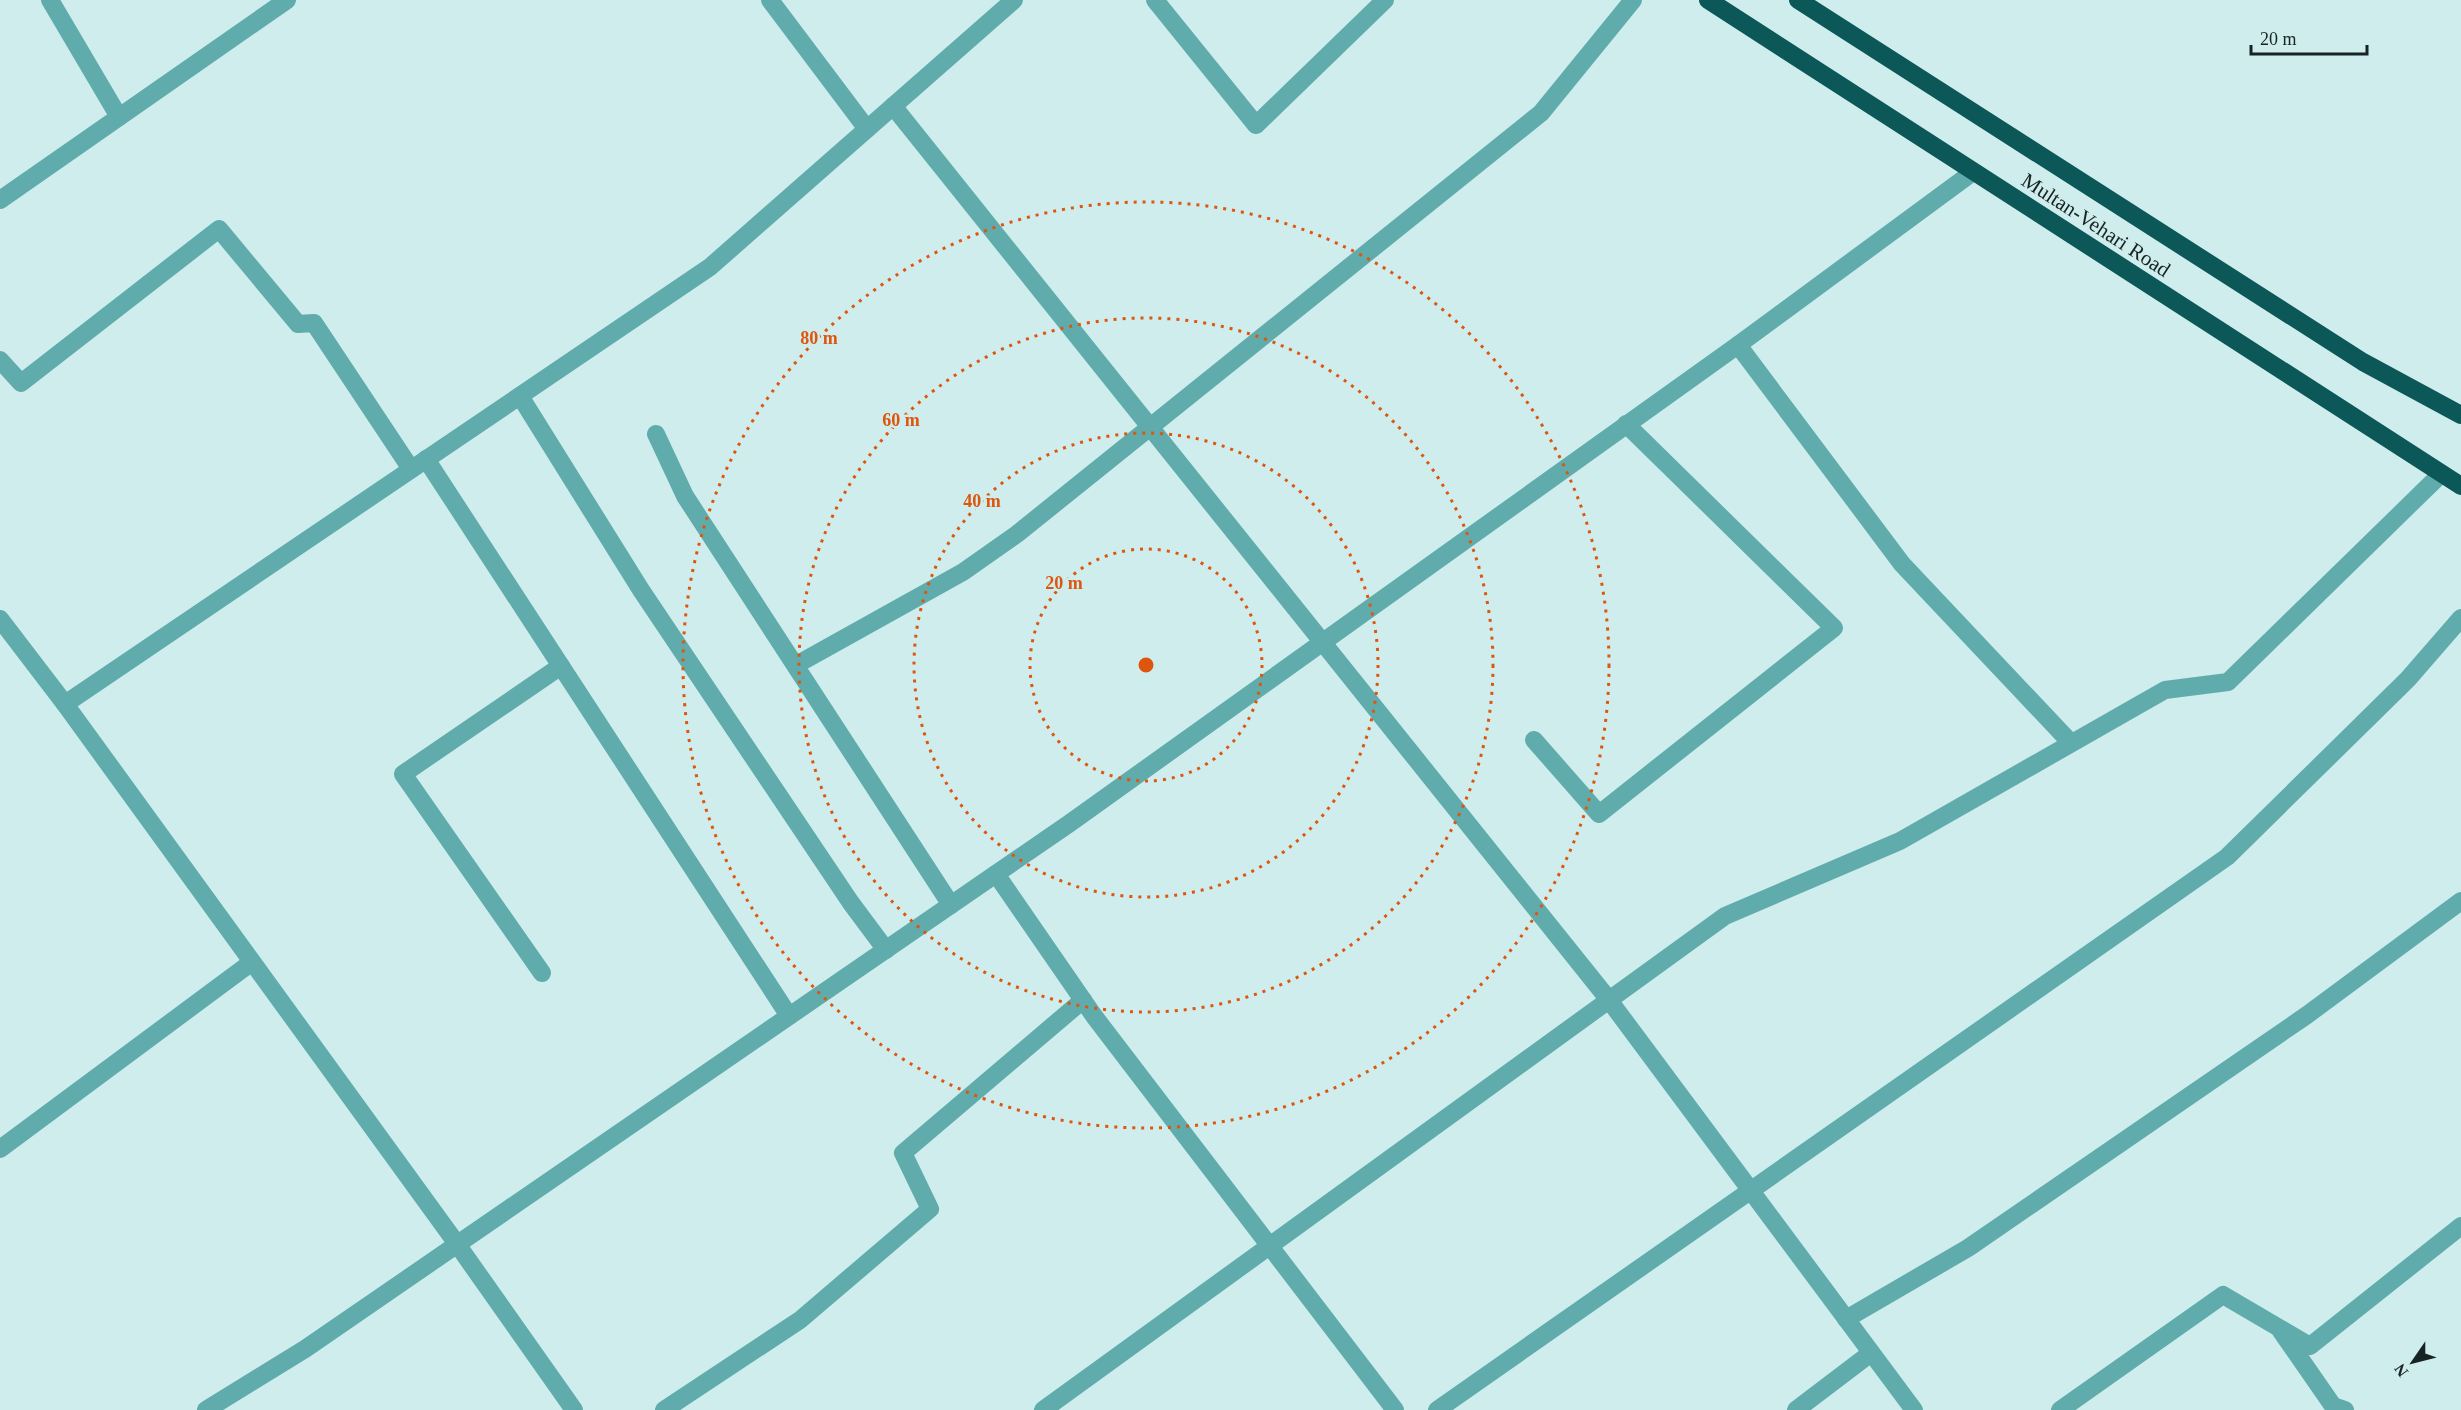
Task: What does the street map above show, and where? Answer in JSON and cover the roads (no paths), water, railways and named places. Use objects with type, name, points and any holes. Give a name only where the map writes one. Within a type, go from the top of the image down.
[{"type":"highway","name":"Multan-Vehari Road","points":[[1708,0],[2461,486]]},
{"type":"highway","name":"Multan-Vehari Road","points":[[1798,0],[2363,362],[2461,415]]},
{"type":"street","points":[[50,0],[119,117]]},
{"type":"street","points":[[0,200],[287,0]]},
{"type":"street","points":[[771,0],[867,129]]},
{"type":"street","points":[[65,704],[710,267],[1014,0]]},
{"type":"street","points":[[1155,0],[1256,125],[1385,0]]},
{"type":"street","points":[[795,666],[963,572],[1017,534],[1541,113],[1633,0]]},
{"type":"street","points":[[893,106],[1609,1000],[1914,1410]]},
{"type":"street","points":[[206,1410],[305,1349],[996,874],[1738,345],[1973,172]]},
{"type":"street","points":[[0,360],[21,383],[219,229],[298,324],[314,323],[411,470]]},
{"type":"street","points":[[1738,345],[1902,564],[2071,743]]},
{"type":"street","points":[[520,396],[647,600],[851,903],[886,950]]},
{"type":"street","points":[[1534,740],[1599,814],[1834,628],[1626,424]]},
{"type":"street","points":[[656,434],[685,496],[951,905]]},
{"type":"street","points":[[426,459],[789,1016]]},
{"type":"street","points":[[1043,1410],[1725,916],[1900,841],[2165,690],[2228,682],[2441,474]]},
{"type":"street","points":[[1437,1410],[2228,857],[2408,679],[2461,618]]},
{"type":"street","points":[[0,619],[65,704],[458,1244],[574,1410]]},
{"type":"street","points":[[542,973],[403,774],[561,666]]},
{"type":"street","points":[[996,874],[1083,1000],[1395,1410]]},
{"type":"street","points":[[1846,1319],[1968,1248],[2307,1015],[2461,901]]},
{"type":"street","points":[[0,1149],[252,962]]},
{"type":"street","points":[[664,1410],[801,1320],[930,1209],[903,1153],[1083,1000]]},
{"type":"street","points":[[2060,1410],[2223,1295],[2310,1346],[2461,1226]]},
{"type":"street","points":[[2278,1328],[2333,1406],[2345,1410]]},
{"type":"street","points":[[1796,1410],[1871,1353]]}]
